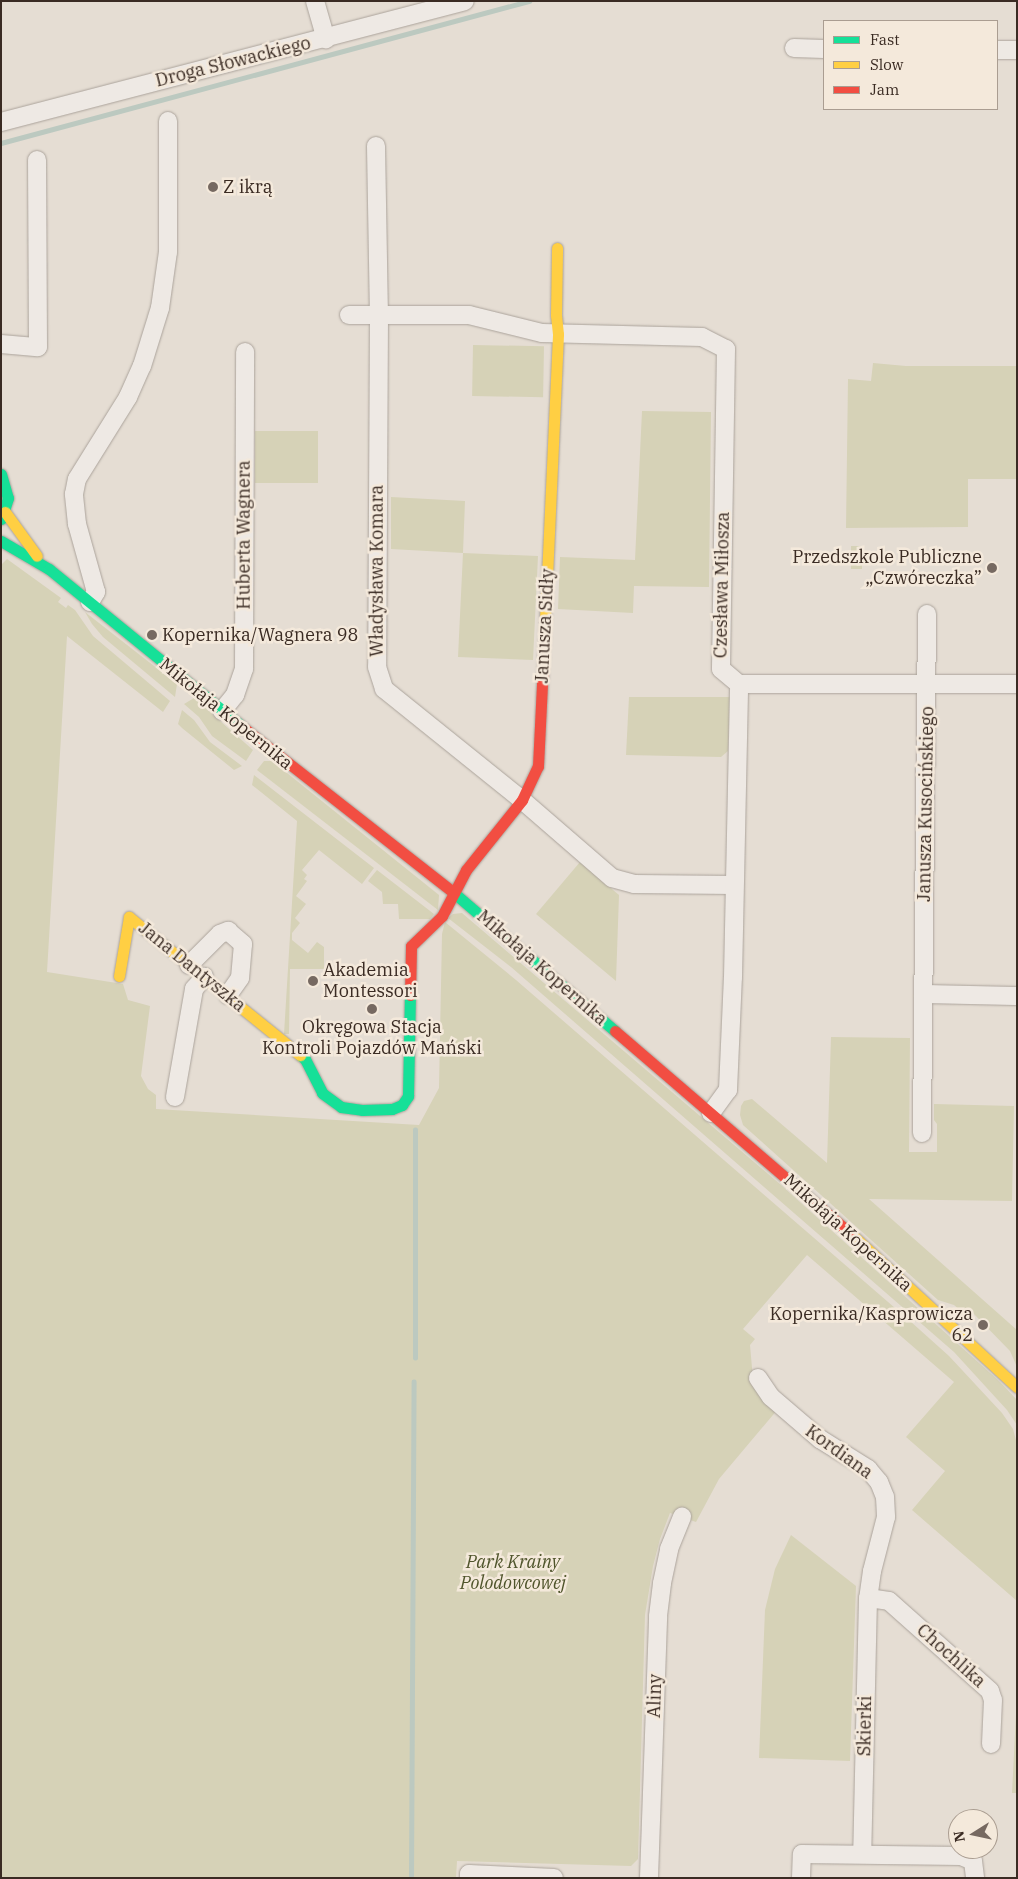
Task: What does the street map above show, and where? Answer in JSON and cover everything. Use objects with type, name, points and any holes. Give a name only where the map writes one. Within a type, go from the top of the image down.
[{"type":"street","points":[[315,1],[326,39]]},
{"type":"street","name":"Droga Słowackiego","points":[[1,122],[326,39],[464,1]]},
{"type":"street","points":[[794,48],[823,48]]},
{"type":"street","points":[[998,50],[1017,50]]},
{"type":"street","points":[[90,602],[96,592],[75,513],[74,494],[77,479],[116,417],[142,366],[160,308],[168,252],[168,121]]},
{"type":"street","name":"Władysława Komara","points":[[376,146],[379,677],[384,689],[522,800],[612,878],[634,884],[734,885]]},
{"type":"street","points":[[1,344],[38,347],[37,160]]},
{"type":"street","name":"Janusza Sidły","points":[[454,892],[466,870],[522,800],[538,766],[558,334],[556,315],[557,248]]},
{"type":"street","points":[[349,315],[469,315],[542,333],[558,334]]},
{"type":"street","name":"Czesława Miłosza","points":[[558,334],[702,337],[726,349],[721,669],[740,684]]},
{"type":"street","name":"Huberta Wagnera","points":[[222,711],[235,695],[244,669],[245,352]]},
{"type":"street","name":"Mikołaja Kopernika","points":[[1,474],[6,485],[8,498],[3,515],[49,569]]},
{"type":"street","name":"Mikołaja Kopernika","points":[[1,540],[49,569],[222,711],[454,892],[863,1244],[1017,1387]]},
{"type":"street","name":"Janusza Kusocińskiego","points":[[922,1133],[927,614]]},
{"type":"street","points":[[711,1113],[728,1090],[733,977],[740,684],[927,686],[1017,684]]},
{"type":"street","name":"Jana Dantyszka","points":[[118,976],[129,917],[305,1059],[322,1093],[333,1103],[341,1107],[362,1110],[392,1109],[402,1105],[408,1096],[410,1084],[411,946],[442,916],[454,892]]},
{"type":"street","points":[[189,965],[220,934],[228,931],[243,944],[240,978],[228,995]]},
{"type":"street","points":[[175,1097],[194,989],[204,977]]},
{"type":"street","points":[[923,994],[1017,996]]},
{"type":"street","name":"Kordiana","points":[[758,1378],[771,1398],[791,1416],[820,1439],[868,1469],[878,1482],[885,1497],[886,1517],[872,1571],[868,1598]]},
{"type":"street","name":"Aliny","points":[[649,1878],[658,1616],[662,1583],[670,1548],[682,1517]]},
{"type":"street","name":"Chochlika","points":[[868,1598],[889,1601],[990,1691],[993,1700],[991,1744]]},
{"type":"street","name":"Skierki","points":[[862,1854],[868,1598]]},
{"type":"street","points":[[801,1878],[802,1854],[961,1856],[973,1861],[975,1878]]},
{"type":"street","points":[[469,1876],[554,1878]]},
{"type":"green space","points":[[473,345],[544,346],[543,397],[472,396]]},
{"type":"green space","points":[[873,363],[906,366],[1017,366],[1017,479],[968,479],[968,527],[846,528],[848,379],[871,381]]},
{"type":"green space","points":[[642,411],[711,412],[709,587],[634,586],[633,613],[558,609],[560,557],[635,560]]},
{"type":"green space","points":[[255,431],[318,431],[318,483],[255,483]]},
{"type":"green space","points":[[391,497],[465,501],[463,553],[391,549]]},
{"type":"green space","points":[[851,546],[862,546],[862,569],[851,569]]},
{"type":"green space","points":[[463,553],[538,556],[533,660],[458,657]]},
{"type":"green space","name":"Park Krainy Polodowcowej","points":[[7,559],[61,598],[58,602],[66,608],[68,605],[75,610],[93,636],[170,701],[163,712],[67,636],[47,972],[123,984],[128,1000],[150,1006],[141,1076],[148,1089],[156,1095],[156,1109],[419,1125],[439,1088],[442,934],[445,922],[516,980],[910,1321],[949,1356],[1002,1413],[1013,1429],[1017,1444],[1017,1601],[912,1510],[945,1471],[906,1437],[954,1382],[807,1255],[743,1329],[755,1339],[750,1345],[753,1379],[778,1409],[719,1479],[696,1522],[670,1513],[660,1539],[653,1566],[645,1615],[638,1859],[631,1866],[457,1861],[456,1878],[1,1878],[1,565]]},
{"type":"green space","points":[[85,612],[177,684],[175,697],[103,637]]},
{"type":"green space","points":[[629,697],[730,697],[728,751],[721,757],[626,755]]},
{"type":"green space","points":[[194,698],[253,750],[246,761],[212,736],[199,717],[184,704]]},
{"type":"green space","points":[[182,710],[194,720],[210,742],[242,766],[234,770],[182,728],[178,724]]},
{"type":"green space","points":[[264,761],[272,761],[439,895],[438,910],[257,770]]},
{"type":"green space","points":[[254,775],[374,868],[362,884],[319,850],[302,870],[307,875],[304,879],[307,881],[296,896],[306,904],[295,918],[300,923],[292,933],[292,940],[308,953],[317,942],[324,947],[324,969],[290,969],[289,1034],[284,1034],[297,821],[252,785]]},
{"type":"green space","points":[[580,862],[619,895],[616,981],[536,914]]},
{"type":"green space","points":[[377,870],[434,914],[430,919],[399,919],[398,904],[383,904],[382,892],[368,881]]},
{"type":"green space","points":[[462,913],[781,1185],[999,1381],[1017,1400],[1017,1425],[1007,1410],[954,1352],[511,967],[448,918],[453,914]]},
{"type":"green space","points":[[831,1037],[910,1038],[909,1152],[937,1152],[937,1124],[934,1120],[934,1104],[1014,1106],[1012,1201],[869,1199],[1017,1330],[1017,1367],[1010,1351],[973,1313],[968,1317],[954,1305],[938,1300],[743,1125],[740,1115],[741,1106],[744,1101],[752,1099],[827,1163]]},
{"type":"green space","points":[[791,1535],[856,1586],[850,1761],[759,1758],[765,1610],[775,1569]]},
{"type":"green space","points":[[1017,1694],[1017,1793],[1012,1793]]},
{"type":"waterway","points":[[1,143],[529,1]]},
{"type":"waterway","points":[[415,1130],[415,1358]]},
{"type":"waterway","points":[[411,1878],[414,1382]]},
{"type":"traffic: fast","points":[[1,474],[8,498],[1,519]]},
{"type":"traffic: fast","points":[[1,541],[49,569],[240,725]]},
{"type":"traffic: fast","points":[[454,893],[615,1031]]},
{"type":"traffic: fast","points":[[300,1055],[305,1059],[322,1093],[341,1107],[362,1110],[392,1109],[402,1105],[408,1096],[410,995]]},
{"type":"traffic: slow","points":[[545,621],[558,334],[556,315],[557,248]]},
{"type":"traffic: slow","points":[[5,512],[37,556]]},
{"type":"traffic: slow","points":[[119,976],[129,917],[300,1055]]},
{"type":"traffic: slow","points":[[850,1233],[1017,1387]]},
{"type":"traffic: jam","points":[[410,995],[411,946],[442,916],[466,870],[522,800],[538,766],[545,621]]},
{"type":"traffic: jam","points":[[240,725],[454,893]]},
{"type":"traffic: jam","points":[[615,1031],[850,1233]]},
{"type":"place","name":"Z ikrą","points":[[213,187]]},
{"type":"place","name":"Przedszkole Publiczne „Czwóreczka”","points":[[992,568]]},
{"type":"place","name":"Kopernika/Wagnera 98","points":[[152,635]]},
{"type":"place","name":"Akademia Montessori","points":[[313,981]]},
{"type":"place","name":"Okręgowa Stacja Kontroli Pojazdów Mański","points":[[372,1009]]},
{"type":"place","name":"Kopernika/Kasprowicza 62","points":[[983,1325]]}]
